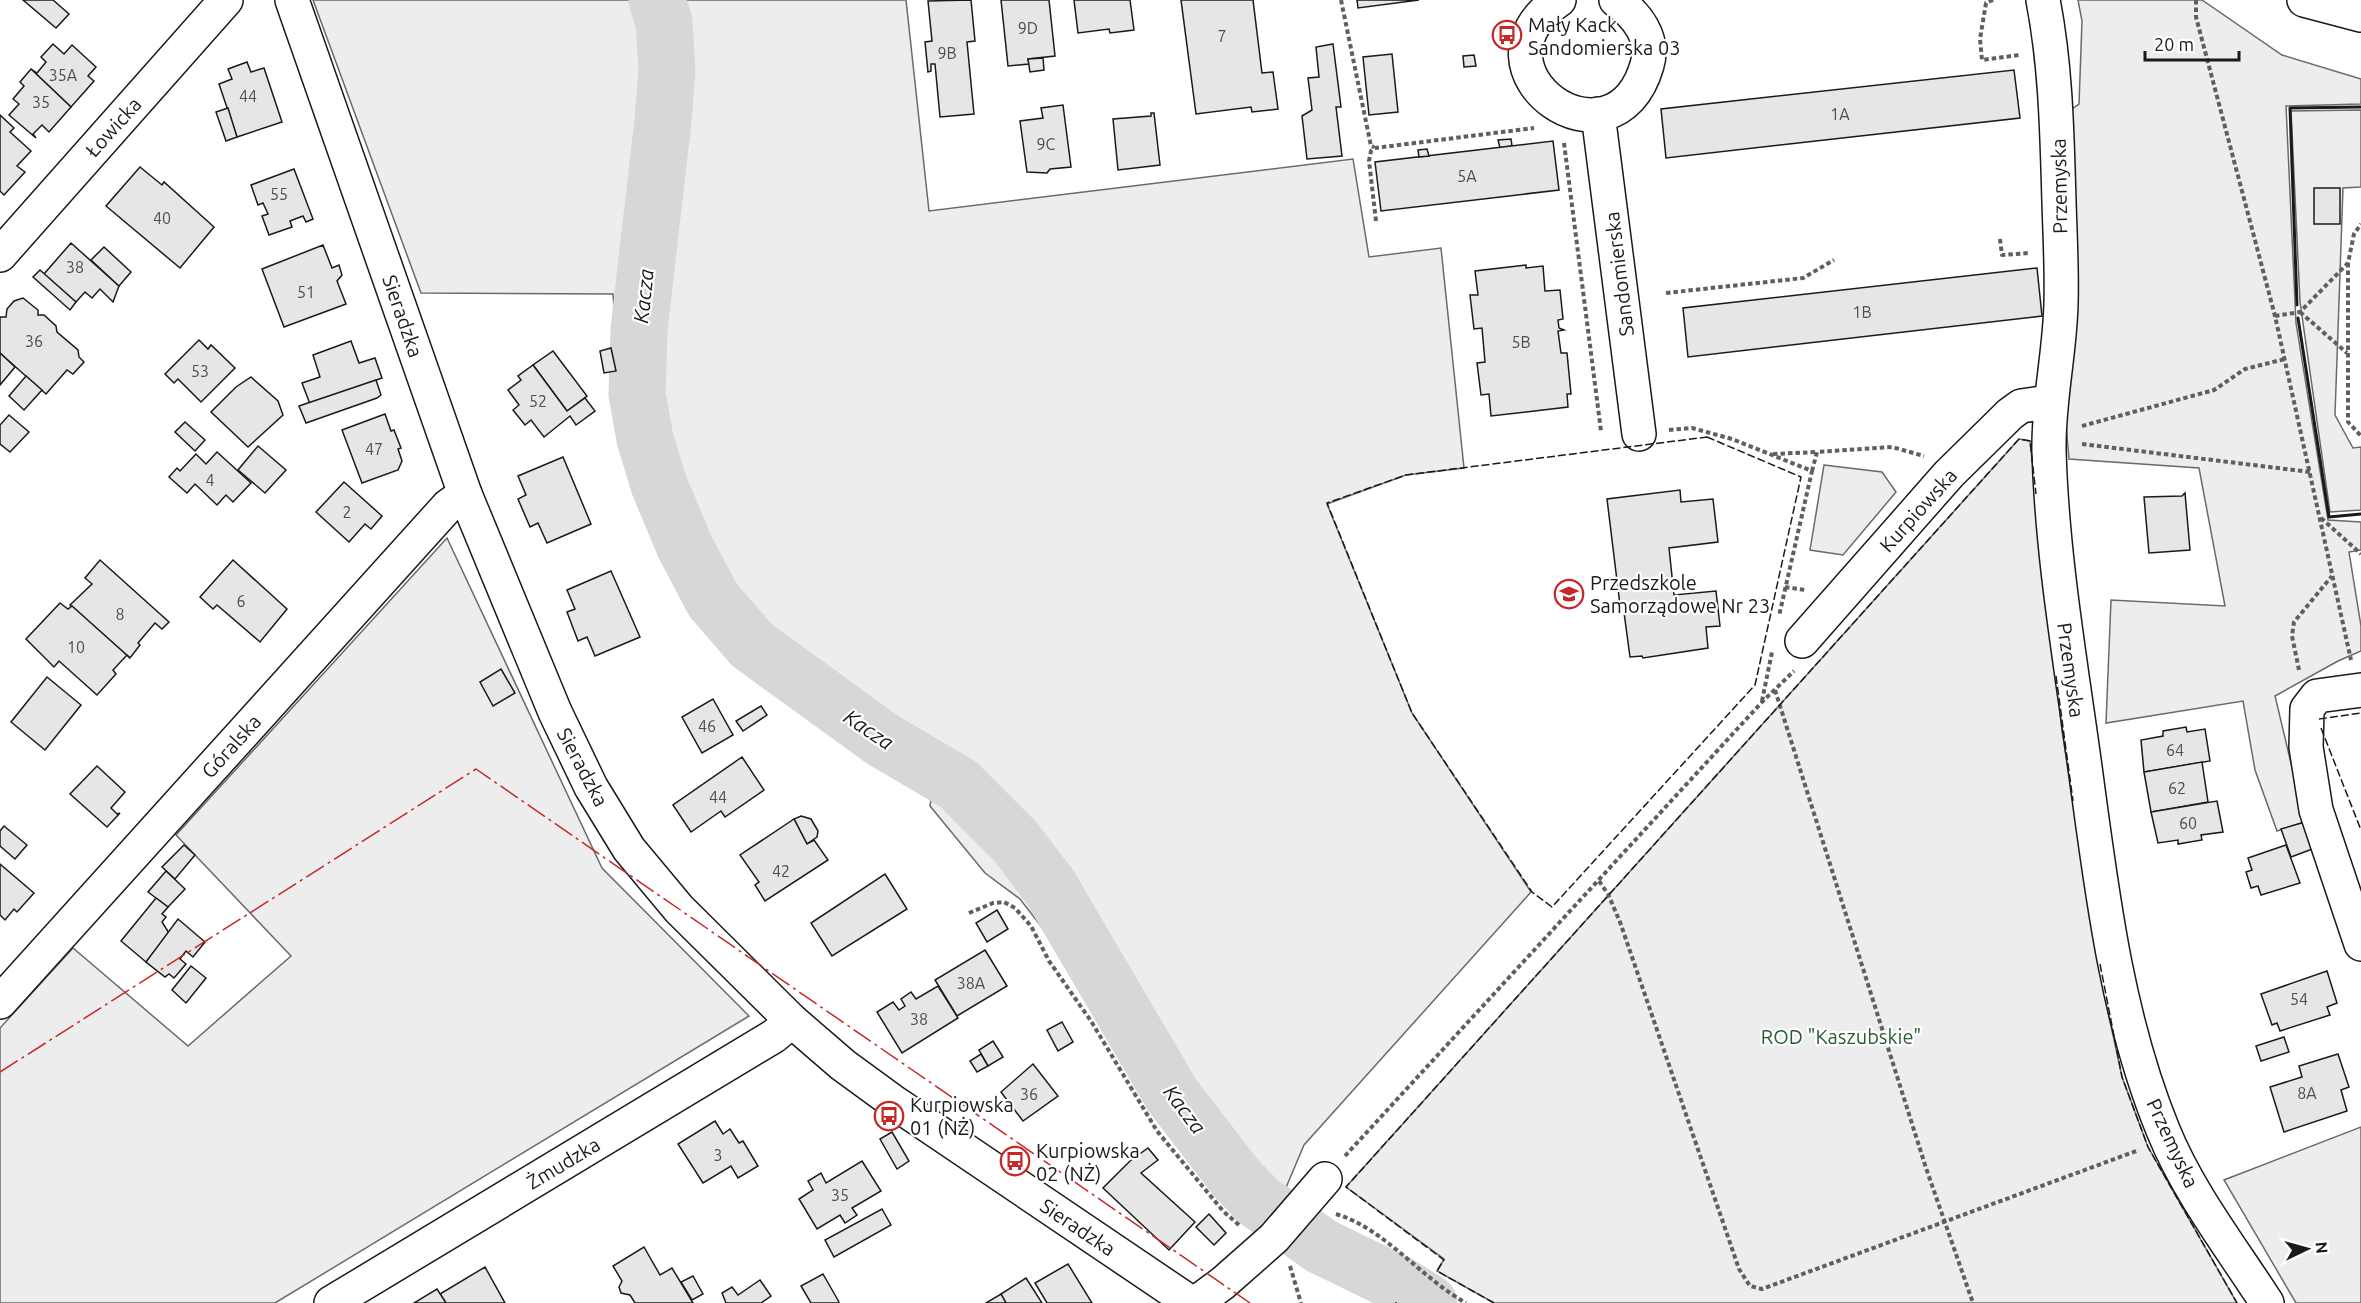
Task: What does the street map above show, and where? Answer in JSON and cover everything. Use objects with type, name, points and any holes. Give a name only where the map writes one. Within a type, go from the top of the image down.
[{"type":"street","name":"Łowicka","points":[[0,255],[226,0]]},
{"type":"street","name":"Sieradzka","points":[[292,0],[465,494],[555,712],[591,788],[629,849],[680,909],[792,1021],[843,1065],[895,1103],[1194,1303]]},
{"type":"street","points":[[1559,0],[1543,11],[1530,32],[1526,57],[1532,82],[1550,102],[1573,114],[1599,114],[1616,108],[1631,97],[1642,82],[1648,59],[1647,36],[1634,13],[1616,0]]},
{"type":"street","name":"Przemyska","points":[[2043,0],[2050,34],[2057,120],[2061,304],[2058,426],[2052,495],[2066,628],[2099,867],[2128,1019],[2148,1091],[2180,1167],[2267,1303]]},
{"type":"street","points":[[2304,0],[2361,15]]},
{"type":"street","name":"Sandomierska","points":[[1599,114],[1639,434]]},
{"type":"street","name":"Kurpiowska","points":[[1784,635],[2021,406],[2058,426]]},
{"type":"street","name":"Góralska","points":[[0,1002],[447,506],[465,494]]},
{"type":"street","points":[[2358,690],[2312,702],[2306,747],[2316,810],[2361,944]]},
{"type":"street","name":"Żmudzka","points":[[331,1303],[774,1036],[792,1021]]},
{"type":"street","points":[[1194,1303],[1223,1283],[1268,1242],[1325,1179]]},
{"type":"path","points":[[1341,0],[1371,146],[1375,148]]},
{"type":"path","points":[[1993,0],[1986,3],[1980,39],[1982,60],[2019,55]]},
{"type":"path","points":[[2196,0],[2196,17],[2275,316],[2358,690]]},
{"type":"path","points":[[1376,221],[1369,161],[1371,151],[1375,148],[1536,128]]},
{"type":"path","points":[[1564,137],[1601,431]]},
{"type":"path","points":[[2361,224],[2354,234],[2348,263],[2348,422],[2361,436]]},
{"type":"path","points":[[2000,238],[2002,255],[2026,253]]},
{"type":"path","points":[[1666,293],[1803,278],[1834,260]]},
{"type":"path","points":[[2275,316],[2300,312],[2348,263]]},
{"type":"path","points":[[2300,312],[2348,353]]},
{"type":"path","points":[[2058,426],[2214,390],[2245,369],[2284,359]]},
{"type":"path","points":[[2058,426],[2310,472]]},
{"type":"path","points":[[1692,428],[1732,439],[1812,471]]},
{"type":"path","points":[[1770,454],[1900,448],[1927,458],[1949,474]]},
{"type":"path","points":[[1325,1179],[1762,702],[1784,635],[1817,452]]},
{"type":"path","points":[[2320,517],[2361,554]]},
{"type":"path","points":[[2312,702],[2292,636],[2294,622],[2332,576]]},
{"type":"path","points":[[1775,690],[1926,1168],[1973,1303]]},
{"type":"path","points":[[1599,880],[1620,922],[1739,1269],[1749,1286],[1762,1289],[2148,1147]]},
{"type":"path","points":[[969,913],[993,903],[1004,902],[1026,920],[1157,1131],[1223,1211],[1268,1242]]},
{"type":"path","points":[[1300,1206],[1311,1211],[1327,1212],[1357,1220],[1444,1291],[1466,1303]]},
{"type":"green space","points":[[313,0],[906,0],[929,211],[1353,159],[1369,257],[1441,248],[1464,468],[1406,475],[1327,504],[1412,713],[1531,892],[1304,1145],[1285,1190],[1243,1147],[1096,949],[1085,983],[1020,899],[985,873],[930,806],[932,793],[744,665],[701,621],[628,456],[620,398],[613,294],[421,293]]},
{"type":"green space","points":[[2078,0],[2202,0],[2282,55],[2361,79],[2361,104],[2286,106],[2296,323],[2328,520],[2361,522],[2361,550],[2349,552],[2361,626],[2361,651],[2338,661],[2275,696],[2305,822],[2277,831],[2255,770],[2243,701],[2106,723],[2111,600],[2225,606],[2199,468],[2069,459],[2065,413],[2069,111],[2079,104],[2082,21]]},
{"type":"green space","points":[[2361,110],[2361,187],[2343,188],[2335,415],[2353,448],[2361,447],[2361,510],[2330,512],[2300,302],[2291,111]]},
{"type":"green space","name":"ROD \"Kaszubskie\"","points":[[2019,439],[2030,441],[2062,731],[2105,998],[2122,1077],[2148,1147],[2237,1303],[1494,1303],[1437,1271],[1444,1259],[1346,1187]]},
{"type":"green space","points":[[1824,465],[1882,472],[1896,492],[1843,555],[1810,550]]},
{"type":"green space","points":[[447,538],[602,868],[749,1016],[275,1303],[0,1303],[0,1028],[73,948],[188,1046],[291,956],[176,835]]},
{"type":"green space","points":[[2361,1127],[2361,1303],[2296,1303],[2224,1180]]},
{"type":"building","points":[[23,0],[53,0],[69,14],[56,28]]},
{"type":"building","points":[[971,0],[975,41],[967,42],[974,114],[940,117],[935,64],[931,64],[931,71],[928,72],[925,42],[932,41],[928,1]]},
{"type":"building","points":[[1001,0],[1049,0],[1055,56],[1028,59],[1029,64],[1008,66]]},
{"type":"building","points":[[1074,0],[1130,0],[1134,30],[1110,33],[1109,29],[1078,33]]},
{"type":"building","points":[[1181,0],[1253,0],[1262,73],[1273,72],[1278,109],[1252,112],[1251,107],[1196,114]]},
{"type":"building","points":[[1357,0],[1419,0],[1358,8]]},
{"type":"building","points":[[53,44],[64,54],[72,45],[96,67],[88,76],[94,81],[71,107],[31,69],[37,73],[46,62],[41,57]]},
{"type":"building","points":[[1333,44],[1341,107],[1336,107],[1342,156],[1307,159],[1302,116],[1312,110],[1308,78],[1319,77],[1316,47]]},
{"type":"building","points":[[1392,54],[1398,112],[1369,115],[1363,57]]},
{"type":"building","points":[[1474,55],[1476,66],[1464,67],[1463,56]]},
{"type":"building","points":[[1043,58],[1044,70],[1030,72],[1028,59]]},
{"type":"building","points":[[247,62],[251,72],[264,68],[282,122],[237,137],[219,84],[232,79],[228,69]]},
{"type":"building","points":[[31,69],[71,107],[49,132],[42,125],[33,134],[36,138],[9,115],[19,104],[13,99],[24,86],[20,82]]},
{"type":"building","points":[[2014,70],[2020,118],[1666,158],[1661,109]]},
{"type":"building","points":[[1063,105],[1071,167],[1050,169],[1047,173],[1027,172],[1020,121],[1043,118],[1041,108]]},
{"type":"building","points":[[228,108],[237,137],[226,141],[216,112]]},
{"type":"building","points":[[1151,113],[1154,113],[1160,165],[1118,170],[1113,119],[1151,116]]},
{"type":"building","points":[[0,115],[14,128],[10,132],[31,151],[17,166],[25,172],[4,195],[0,191]]},
{"type":"building","points":[[1511,139],[1512,146],[1500,148],[1498,140]]},
{"type":"building","points":[[1553,141],[1559,190],[1381,211],[1375,162]]},
{"type":"building","points":[[1427,149],[1429,156],[1419,157],[1418,150]]},
{"type":"building","points":[[140,167],[162,185],[164,182],[214,227],[180,268],[106,206]]},
{"type":"building","points":[[294,169],[313,219],[306,222],[303,216],[290,221],[292,227],[269,235],[262,216],[268,214],[263,203],[258,205],[251,185]]},
{"type":"building","points":[[2314,188],[2340,188],[2340,224],[2314,224]]},
{"type":"building","points":[[71,243],[119,286],[113,302],[100,289],[92,298],[85,292],[76,302],[44,274]]},
{"type":"building","points":[[323,245],[332,268],[339,265],[342,275],[337,281],[346,304],[284,327],[262,269]]},
{"type":"building","points":[[104,247],[131,272],[119,286],[91,260]]},
{"type":"building","points":[[1526,265],[1526,268],[1543,266],[1545,291],[1560,290],[1563,319],[1558,320],[1559,328],[1564,330],[1558,331],[1561,353],[1567,353],[1571,394],[1567,394],[1568,407],[1491,416],[1489,394],[1481,395],[1477,363],[1485,362],[1482,328],[1474,329],[1470,295],[1478,295],[1475,271]]},
{"type":"building","points":[[2037,268],[2042,316],[1688,357],[1683,308]]},
{"type":"building","points":[[40,270],[76,302],[70,310],[33,277]]},
{"type":"building","points":[[23,298],[38,310],[38,315],[44,315],[56,326],[57,332],[78,350],[79,357],[84,362],[73,374],[67,370],[46,394],[0,353],[0,317],[6,317],[7,309],[14,301]]},
{"type":"building","points":[[199,340],[208,349],[211,345],[235,368],[201,402],[178,379],[174,383],[165,374]]},
{"type":"building","points":[[351,341],[359,363],[375,358],[382,378],[310,404],[302,383],[320,377],[313,355]]},
{"type":"building","points":[[611,348],[616,371],[604,373],[600,351]]},
{"type":"building","points":[[553,351],[587,396],[567,411],[533,365]]},
{"type":"building","points":[[0,353],[15,367],[0,385]]},
{"type":"building","points":[[533,365],[567,411],[585,398],[595,411],[576,425],[570,416],[544,437],[531,420],[525,425],[513,410],[519,405],[508,390],[521,380],[518,376]]},
{"type":"building","points":[[26,376],[42,390],[24,410],[9,396]]},
{"type":"building","points":[[251,377],[278,401],[283,415],[248,447],[211,412],[236,387]]},
{"type":"building","points":[[376,380],[381,395],[377,398],[306,423],[299,406]]},
{"type":"building","points":[[385,414],[391,431],[394,430],[401,448],[398,449],[402,461],[398,470],[362,483],[342,430]]},
{"type":"building","points":[[9,415],[29,432],[10,452],[0,444],[0,425]]},
{"type":"building","points":[[185,422],[205,440],[195,451],[175,432]]},
{"type":"building","points":[[258,446],[286,470],[265,493],[238,470]]},
{"type":"building","points":[[217,452],[251,483],[233,502],[226,495],[217,505],[195,484],[187,493],[169,477],[177,468],[180,471],[196,454],[206,464]]},
{"type":"building","points":[[563,457],[591,524],[547,543],[538,523],[530,527],[518,499],[526,495],[518,476]]},
{"type":"building","points":[[344,482],[382,516],[371,529],[365,524],[349,542],[316,512]]},
{"type":"building","points":[[1680,490],[1681,502],[1713,499],[1718,542],[1669,548],[1674,595],[1716,591],[1720,626],[1706,627],[1708,648],[1643,658],[1642,656],[1630,657],[1623,605],[1620,605],[1607,499]]},
{"type":"building","points":[[2185,493],[2190,550],[2149,553],[2144,497],[2182,496]]},
{"type":"building","points":[[100,560],[169,622],[162,629],[155,623],[138,643],[140,645],[130,658],[70,605],[92,584],[85,578]]},
{"type":"building","points":[[233,560],[287,609],[260,642],[217,605],[213,609],[200,597]]},
{"type":"building","points":[[611,571],[640,637],[595,656],[587,637],[578,641],[567,612],[575,609],[567,590]]},
{"type":"building","points":[[60,603],[68,609],[72,606],[127,655],[113,670],[116,674],[97,695],[59,661],[54,667],[26,639]]},
{"type":"building","points":[[501,669],[515,693],[493,706],[480,682]]},
{"type":"building","points":[[47,677],[81,705],[45,750],[11,722]]},
{"type":"building","points":[[713,699],[733,735],[702,753],[682,717]]},
{"type":"building","points":[[761,706],[767,715],[743,731],[736,721]]},
{"type":"building","points":[[2186,727],[2187,732],[2205,729],[2210,761],[2144,772],[2141,740],[2163,736],[2163,731]]},
{"type":"building","points":[[742,757],[764,790],[725,817],[721,811],[691,832],[673,805]]},
{"type":"building","points":[[2202,762],[2208,802],[2151,812],[2144,772]]},
{"type":"building","points":[[97,766],[125,792],[111,808],[117,814],[120,813],[107,827],[70,794]]},
{"type":"building","points":[[2217,801],[2223,832],[2201,835],[2202,840],[2178,844],[2178,840],[2158,843],[2151,812]]},
{"type":"building","points":[[801,816],[811,819],[818,831],[817,837],[807,844],[794,819]]},
{"type":"building","points":[[794,819],[807,844],[814,840],[828,860],[765,901],[755,885],[759,882],[740,855]]},
{"type":"building","points":[[2305,822],[2315,848],[2291,857],[2281,829]]},
{"type":"building","points":[[4,826],[27,845],[15,859],[0,846],[0,831]]},
{"type":"building","points":[[184,845],[195,855],[175,879],[162,867]]},
{"type":"building","points":[[2286,845],[2300,883],[2261,895],[2258,886],[2251,888],[2246,872],[2252,870],[2248,858]]},
{"type":"building","points":[[0,864],[34,893],[17,912],[14,909],[5,920],[0,915]]},
{"type":"building","points":[[166,871],[185,889],[168,907],[148,892]]},
{"type":"building","points":[[885,874],[907,909],[832,956],[811,923]]},
{"type":"building","points":[[156,898],[168,907],[162,914],[166,917],[162,922],[169,933],[146,962],[121,941]]},
{"type":"building","points":[[997,910],[1008,929],[987,942],[976,923]]},
{"type":"building","points":[[178,919],[205,942],[193,957],[186,951],[180,959],[186,964],[174,978],[169,974],[165,977],[146,962]]},
{"type":"building","points":[[985,950],[1007,986],[957,1016],[935,980]]},
{"type":"building","points":[[191,966],[206,978],[186,1003],[172,990]]},
{"type":"building","points":[[2327,971],[2337,1003],[2327,1007],[2330,1015],[2280,1031],[2277,1023],[2272,1025],[2261,994]]},
{"type":"building","points":[[938,986],[958,1018],[902,1053],[877,1012],[893,1002],[899,1010],[905,1006],[901,999],[911,992],[916,999]]},
{"type":"building","points":[[1062,1022],[1073,1042],[1058,1051],[1047,1030]]},
{"type":"building","points":[[2284,1037],[2289,1052],[2261,1061],[2256,1046]]},
{"type":"building","points":[[993,1041],[1003,1057],[988,1066],[979,1050]]},
{"type":"building","points":[[981,1054],[988,1066],[977,1072],[970,1061]]},
{"type":"building","points":[[2338,1054],[2349,1087],[2341,1090],[2347,1111],[2284,1132],[2270,1087],[2302,1077],[2299,1066]]},
{"type":"building","points":[[1033,1064],[1058,1096],[1023,1121],[1001,1092]]},
{"type":"building","points":[[715,1121],[723,1134],[730,1129],[739,1143],[743,1141],[758,1166],[738,1178],[731,1166],[703,1183],[678,1144]]},
{"type":"building","points":[[892,1132],[909,1161],[897,1169],[880,1139]]},
{"type":"building","points":[[1148,1148],[1158,1160],[1141,1173],[1195,1222],[1169,1250],[1103,1188],[1130,1161]]},
{"type":"building","points":[[862,1161],[881,1191],[852,1208],[857,1215],[845,1223],[840,1215],[817,1229],[799,1199],[813,1190],[808,1181],[821,1173],[826,1183]]},
{"type":"building","points":[[882,1209],[891,1225],[834,1257],[825,1240]]},
{"type":"building","points":[[1209,1214],[1226,1233],[1214,1245],[1196,1227]]},
{"type":"building","points":[[644,1247],[660,1275],[672,1268],[693,1303],[635,1303],[630,1295],[621,1293],[619,1287],[622,1281],[613,1266]]},
{"type":"building","points":[[1068,1264],[1092,1303],[1047,1303],[1035,1283]]},
{"type":"building","points":[[485,1267],[505,1303],[446,1303],[440,1294]]},
{"type":"building","points":[[823,1274],[838,1303],[811,1303],[801,1286]]},
{"type":"building","points":[[693,1276],[703,1294],[692,1300],[681,1282]]},
{"type":"building","points":[[1026,1278],[1042,1303],[1006,1303],[1001,1294]]},
{"type":"building","points":[[760,1280],[771,1296],[761,1303],[726,1303],[722,1293],[732,1287],[738,1295]]},
{"type":"building","points":[[437,1289],[446,1303],[414,1303]]},
{"type":"building","points":[[1001,1294],[1006,1303],[986,1303]]},
{"type":"waterway","name":"Kacza","points":[[657,0],[664,22],[667,69],[639,329],[637,394],[645,439],[659,485],[685,547],[713,600],[752,645],[883,740],[958,784],[1015,841],[1050,887],[1172,1095],[1236,1178],[1258,1201],[1321,1246],[1397,1283],[1429,1303]]},
{"type":"fence","points":[[1707,437],[1801,477],[1755,685],[1552,907],[1532,892],[1412,713],[1327,503],[1406,475],[1707,437]]},
{"type":"fence","points":[[1494,1303],[1437,1271],[1444,1260],[1346,1187],[2019,439],[2030,441],[2036,494]]},
{"type":"fence","points":[[2056,676],[2073,801]]},
{"type":"fence","points":[[2319,719],[2361,713]]},
{"type":"fence","points":[[2321,728],[2361,830]]},
{"type":"fence","points":[[2100,964],[2122,1077],[2148,1147],[2237,1303]]},
{"type":"wall","points":[[2297,305],[2290,108],[2361,107]]},
{"type":"wall","points":[[2298,318],[2329,517],[2361,514]]},
{"type":"power","points":[[0,1072],[476,769],[1250,1303]]},
{"type":"place","name":"Mały Kack Sandomierska 03","points":[[1507,35]]},
{"type":"place","name":"Przedszkole Samorządowe Nr 23","points":[[1569,594]]},
{"type":"place","name":"Kurpiowska 01 (NŻ)","points":[[889,1116]]},
{"type":"place","name":"Kurpiowska 02 (NŻ)","points":[[1015,1161]]}]
